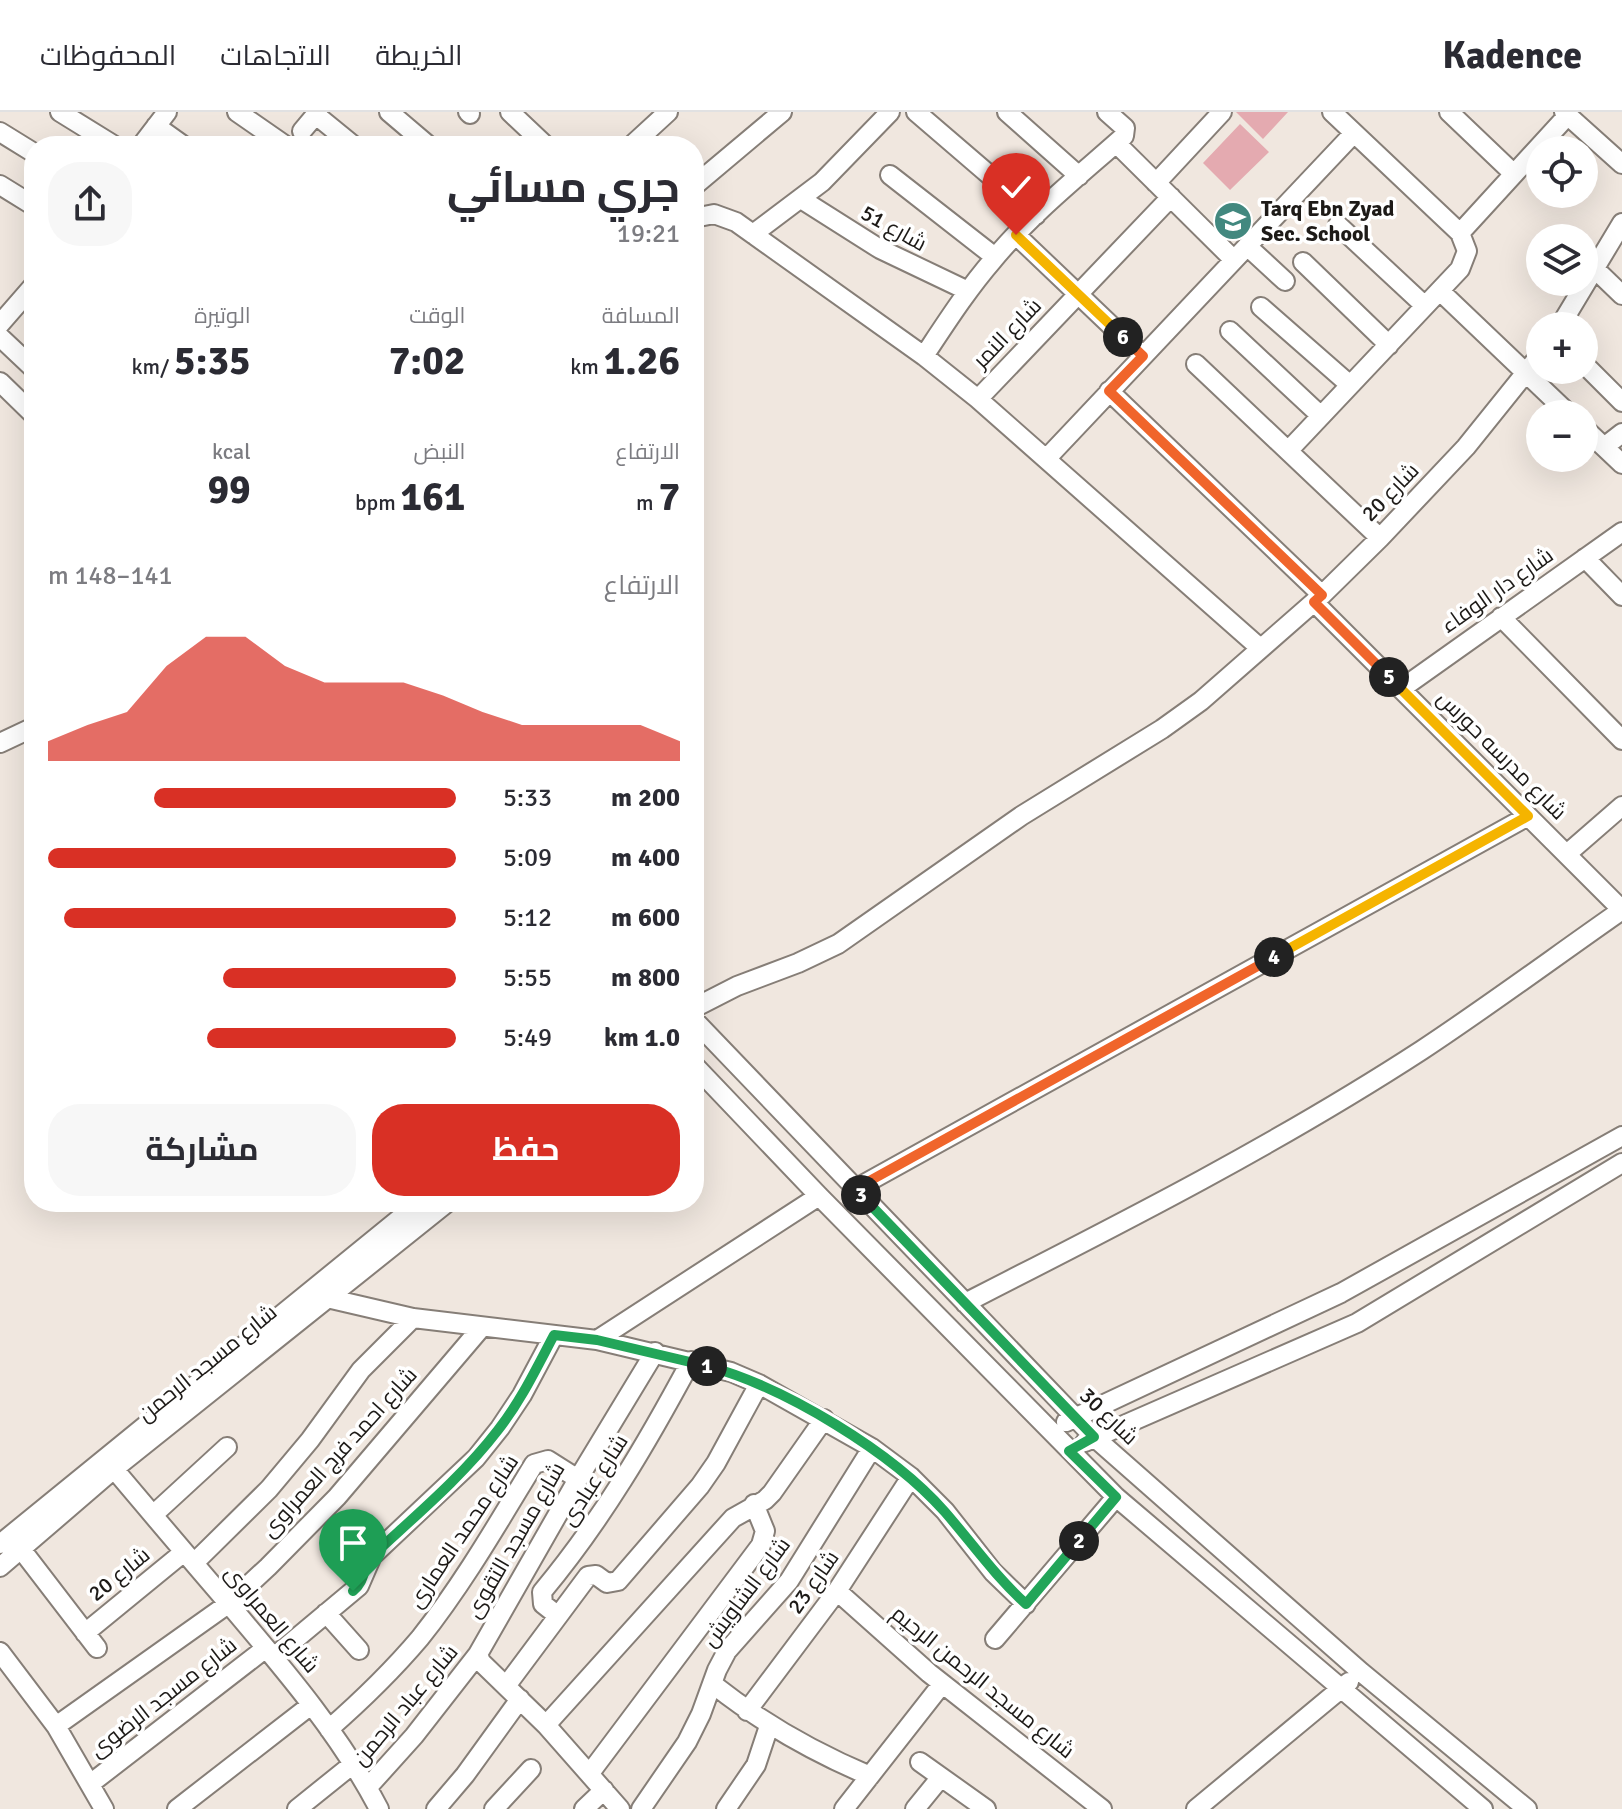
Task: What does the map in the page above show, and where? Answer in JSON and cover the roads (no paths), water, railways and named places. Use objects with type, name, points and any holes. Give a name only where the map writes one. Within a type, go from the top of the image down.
[{"type":"street","points":[[60,112],[99,136]]},
{"type":"street","points":[[237,112],[272,136]]},
{"type":"street","points":[[389,112],[417,136]]},
{"type":"street","points":[[510,112],[535,136]]},
{"type":"street","points":[[649,136],[668,112]]},
{"type":"street","points":[[704,179],[782,112]]},
{"type":"street","points":[[753,234],[801,199],[842,163],[890,112]]},
{"type":"street","points":[[916,112],[1036,215]]},
{"type":"street","points":[[1007,112],[1079,176]]},
{"type":"street","points":[[924,356],[995,257],[1036,215],[1124,136],[1125,128],[1107,112]]},
{"type":"street","points":[[1156,183],[1222,112]]},
{"type":"street","points":[[1288,451],[1440,291],[1465,261],[1467,251],[1460,233],[1332,112]]},
{"type":"street","points":[[1449,112],[1514,174]]},
{"type":"street","points":[[302,131],[317,114],[342,136]]},
{"type":"street","points":[[1460,233],[1566,114],[1622,164]]},
{"type":"street","points":[[148,136],[161,117],[176,136]]},
{"type":"street","points":[[0,132],[24,147]]},
{"type":"street","points":[[1047,458],[1354,133]]},
{"type":"street","points":[[1116,143],[1171,197],[1240,253],[1285,281]]},
{"type":"street","points":[[890,175],[995,257]]},
{"type":"street","points":[[0,185],[24,200]]},
{"type":"street","name":"شارع النمر","points":[[978,399],[1171,197]]},
{"type":"street","name":"شارع 51","points":[[801,199],[880,249],[968,291]]},
{"type":"street","points":[[704,201],[714,214]]},
{"type":"street","points":[[704,216],[714,214],[736,222],[924,356],[1047,458],[1260,648]]},
{"type":"street","points":[[1598,264],[1622,223]]},
{"type":"street","points":[[1338,225],[1425,306]]},
{"type":"street","points":[[1016,235],[1143,356]]},
{"type":"street","points":[[1303,262],[1389,345]]},
{"type":"street","points":[[1598,272],[1622,295]]},
{"type":"street","points":[[1440,291],[1526,373]]},
{"type":"street","points":[[0,324],[24,302]]},
{"type":"street","points":[[1261,307],[1350,385]]},
{"type":"street","points":[[1230,331],[1321,416]]},
{"type":"street","points":[[0,337],[24,360]]},
{"type":"street","points":[[1196,364],[1380,538]]},
{"type":"street","name":"شارع 20","points":[[704,1003],[838,944],[1021,816],[1162,729],[1201,701],[1318,599],[1380,538],[1466,447],[1526,375]]},
{"type":"street","points":[[1598,378],[1622,402]]},
{"type":"street","points":[[0,382],[24,405]]},
{"type":"street","points":[[1538,384],[1554,400]]},
{"type":"street","name":"شارع مدرسه حورس","points":[[1109,391],[1318,599],[1401,689],[1622,910]]},
{"type":"street","points":[[1604,447],[1622,433]]},
{"type":"street","points":[[1598,441],[1622,464]]},
{"type":"street","name":"شارع دار الوفاء","points":[[1401,689],[1622,532]]},
{"type":"street","points":[[1585,558],[1622,596]]},
{"type":"street","points":[[1501,617],[1622,740]]},
{"type":"street","points":[[0,743],[24,732]]},
{"type":"street","points":[[1568,853],[1622,806]]},
{"type":"street","points":[[855,1189],[1528,816]]},
{"type":"street","points":[[965,1303],[1123,1223],[1277,1139],[1423,1049],[1622,910]]},
{"type":"street","name":"شارع 30","points":[[704,1030],[1094,1437],[1361,1672],[1527,1809]]},
{"type":"street","points":[[704,1075],[1049,1432],[1116,1497],[1483,1809]]},
{"type":"street","points":[[777,1151],[799,1130]]},
{"type":"street","points":[[1049,1432],[1074,1417],[1341,1293],[1622,1136]]},
{"type":"street","points":[[1069,1451],[1094,1437],[1357,1323],[1622,1163]]},
{"type":"street","points":[[597,1340],[819,1196]]},
{"type":"street","name":"شارع مسجد الرحمن","points":[[0,1544],[408,1212]]},
{"type":"street","name":"شارع مسجد الرحمن","points":[[0,1567],[114,1469],[435,1212]]},
{"type":"street","points":[[1341,1293],[1357,1323]]},
{"type":"street","points":[[327,1298],[413,1318],[597,1340],[691,1361],[759,1384],[872,1448],[911,1477],[945,1511],[993,1572],[1026,1604]]},
{"type":"street","name":"شارع 20","points":[[85,1633],[189,1557],[291,1465],[361,1370],[413,1318]]},
{"type":"street","name":"شارع احمد فرج العمراوى","points":[[56,1726],[228,1604],[304,1533],[481,1328]]},
{"type":"street","name":"شارع مسجد الرضوى","points":[[90,1784],[359,1586],[372,1556],[476,1458],[500,1428],[522,1395],[554,1335]]},
{"type":"street","name":"شارع مسجد التقوى","points":[[620,1809],[546,1725],[481,1662],[478,1654],[655,1352]]},
{"type":"street","name":"شارع عبادى","points":[[557,1615],[543,1604],[542,1592],[571,1558],[616,1493],[691,1361]]},
{"type":"street","points":[[436,1809],[465,1775],[557,1615],[591,1574],[607,1583],[622,1577],[700,1486],[759,1384]]},
{"type":"street","points":[[546,1725],[733,1518],[772,1493],[824,1419]]},
{"type":"street","points":[[153,1515],[227,1447]]},
{"type":"street","name":"شارع الشاويش","points":[[641,1809],[687,1742],[727,1651],[789,1581],[872,1448]]},
{"type":"street","name":"شارع محمد العمارى","points":[[329,1729],[391,1671],[419,1638],[454,1591],[534,1464],[548,1460],[578,1479]]},
{"type":"street","name":"شارع العمراوى","points":[[114,1469],[270,1652],[329,1729],[379,1809]]},
{"type":"street","name":"شارع 23","points":[[747,1711],[837,1591],[911,1477]]},
{"type":"street","points":[[995,1639],[1116,1497]]},
{"type":"street","points":[[590,1773],[761,1545],[765,1531],[754,1504]]},
{"type":"street","points":[[21,1549],[97,1648]]},
{"type":"street","name":"شارع مسجد الرحمن الرحيم","points":[[837,1591],[942,1684],[1102,1809]]},
{"type":"street","points":[[326,1613],[359,1650]]},
{"type":"street","points":[[0,1652],[56,1726],[104,1809]]},
{"type":"street","name":"شارع عباد الرحمن","points":[[368,1787],[421,1727],[478,1654]]},
{"type":"street","points":[[1196,1809],[1361,1672]]},
{"type":"street","points":[[844,1809],[942,1684]]},
{"type":"street","points":[[714,1685],[769,1726],[870,1776]]},
{"type":"street","points":[[177,1809],[311,1705]]},
{"type":"street","points":[[734,1806],[756,1765],[769,1726]]},
{"type":"street","points":[[920,1762],[986,1809]]},
{"type":"street","points":[[297,1809],[353,1764]]},
{"type":"street","points":[[494,1809],[531,1769]]},
{"type":"street","points":[[915,1809],[941,1777]]},
{"type":"street","points":[[584,1809],[604,1790]]},
{"type":"place","name":"Tarq Ebn Zyad Sec. School","points":[[1233,221]]}]
